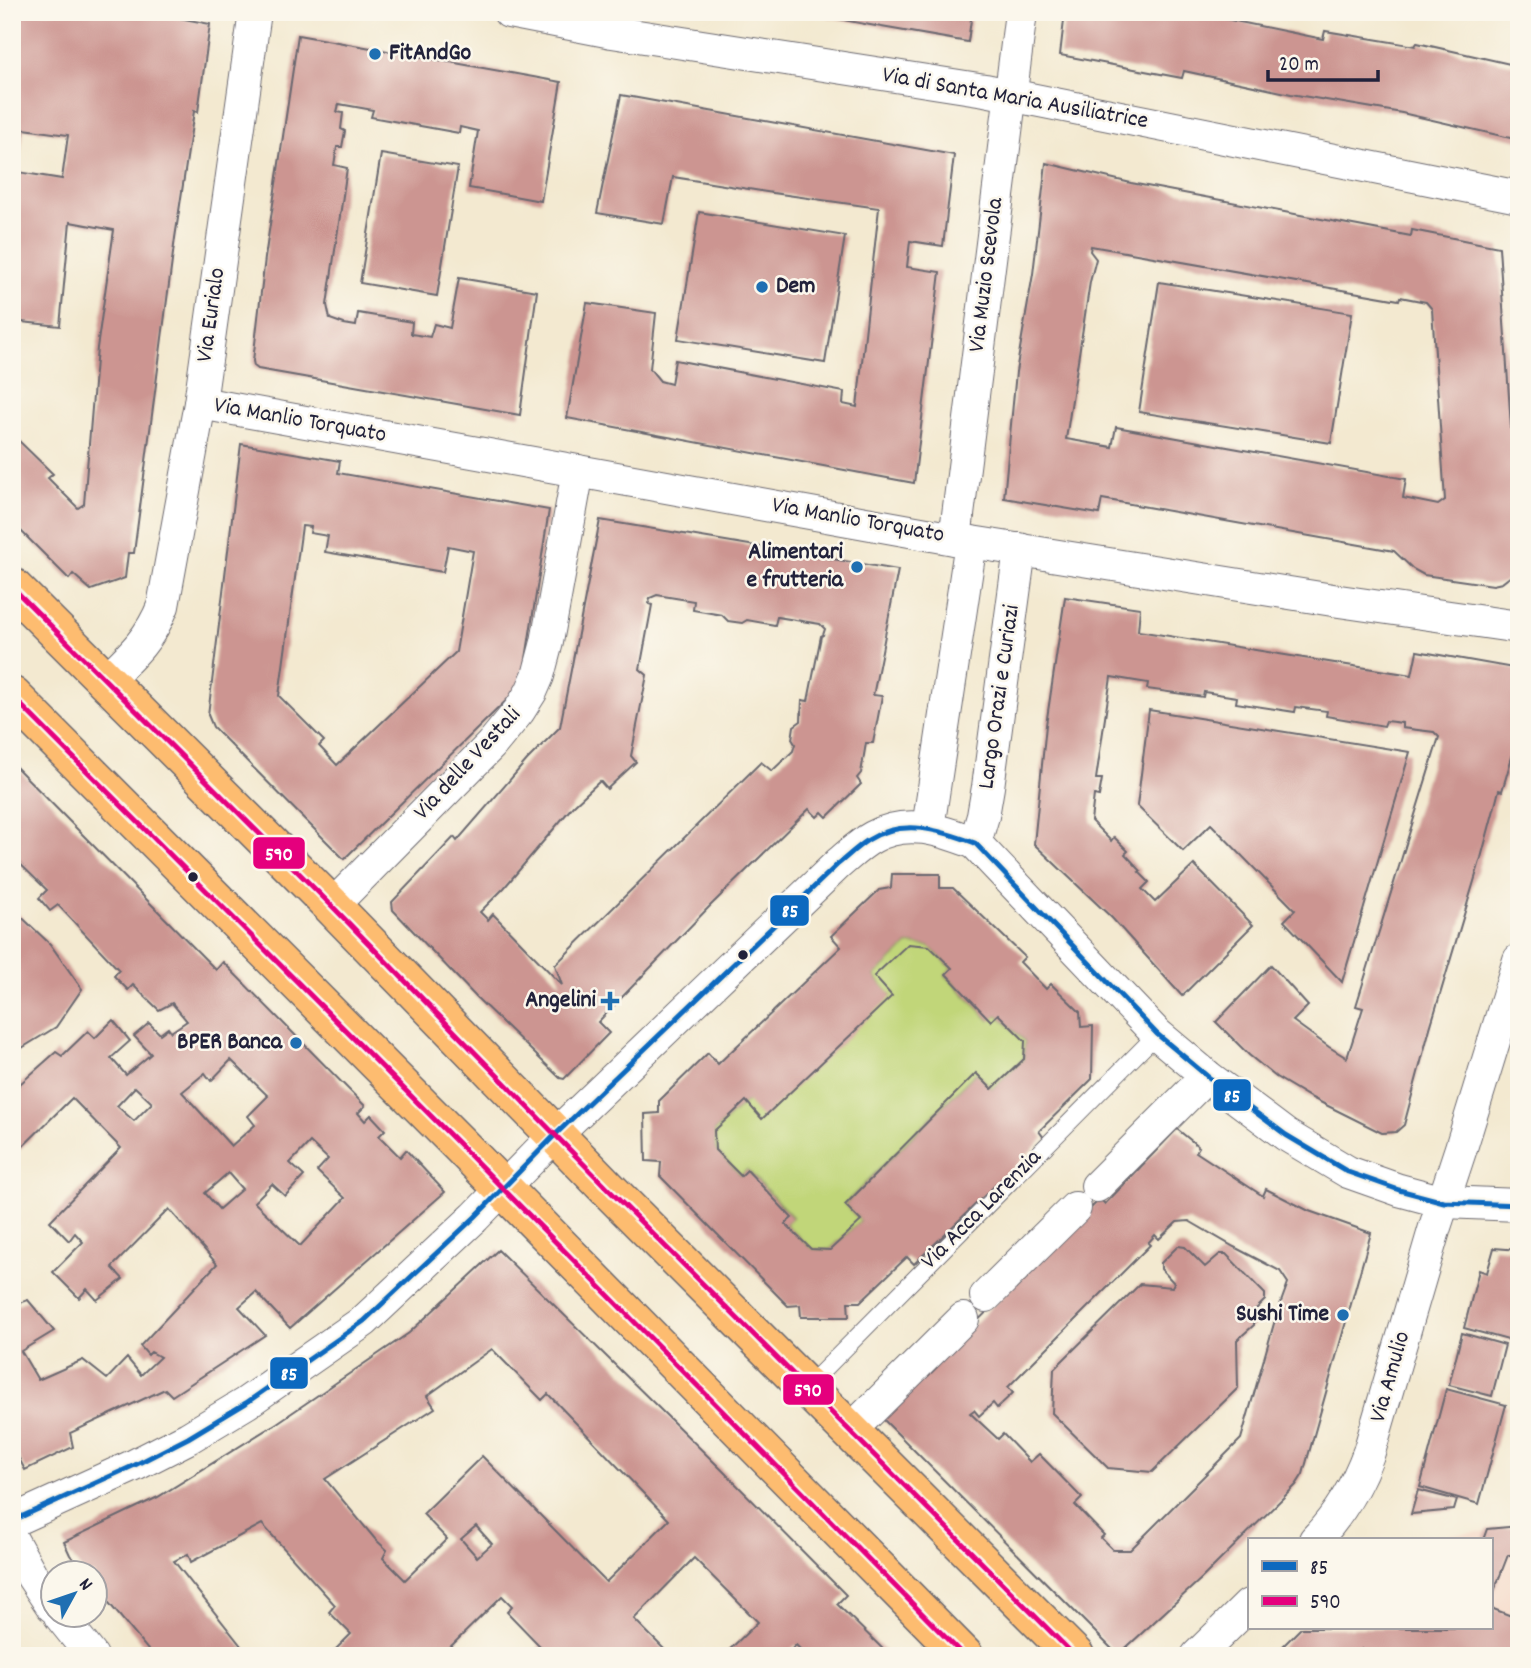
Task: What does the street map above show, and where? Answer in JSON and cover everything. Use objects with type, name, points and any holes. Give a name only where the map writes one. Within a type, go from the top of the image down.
[{"type":"main road","points":[[12,587],[332,905],[619,1200],[1075,1656]]},
{"type":"main road","points":[[12,696],[964,1656]]},
{"type":"street","name":"Via Eurialo","points":[[106,680],[149,636],[163,606],[200,403],[255,12]]},
{"type":"street","name":"Via di Santa Maria Ausiliatrice","points":[[509,12],[574,18],[1011,96],[1519,197]]},
{"type":"street","name":"Via Muzio Scevola","points":[[963,540],[1021,12]]},
{"type":"street","name":"Via Manlio Torquato","points":[[200,403],[963,540],[1339,601],[1519,627]]},
{"type":"street","name":"Via delle Vestali","points":[[332,905],[491,745],[531,692],[547,642],[578,471]]},
{"type":"street","name":"Largo Orazi e Curiazi","points":[[928,828],[963,540]]},
{"type":"street","name":"Largo Orazi e Curiazi","points":[[975,843],[988,787],[1020,549]]},
{"type":"street","points":[[12,1521],[163,1452],[225,1416],[371,1315],[853,851],[886,831],[909,827],[928,828],[975,843],[1157,1034],[1286,1135],[1348,1172],[1444,1202],[1519,1205]]},
{"type":"street","name":"Via Amulio","points":[[1317,1538],[1347,1499],[1364,1466],[1435,1227],[1519,960]]},
{"type":"street","points":[[986,1296],[1208,1076]]},
{"type":"street","points":[[850,1431],[964,1319]]},
{"type":"street","points":[[12,1539],[38,1585]]},
{"type":"street","points":[[1197,1656],[1248,1606]]},
{"type":"street","points":[[72,1630],[92,1656]]},
{"type":"lane","name":"Via Acca Larenzia","points":[[807,1387],[1157,1034]]},
{"type":"shaded area","points":[[1519,1528],[1519,1656],[1274,1656],[1300,1630],[1492,1630],[1492,1538],[1413,1538]]},
{"type":"green space","points":[[908,944],[929,946],[952,968],[946,975],[990,1020],[998,1014],[1025,1041],[1024,1059],[992,1089],[976,1073],[845,1204],[861,1221],[830,1250],[811,1249],[785,1224],[792,1217],[747,1170],[741,1176],[715,1150],[714,1131],[746,1101],[891,996],[874,976]]},
{"type":"building","points":[[12,12],[149,12],[210,24],[198,112],[194,111],[175,238],[134,553],[128,553],[125,578],[91,590],[73,574],[69,579],[12,522],[12,434],[53,474],[48,478],[78,508],[84,504],[97,348],[114,230],[70,222],[60,326],[12,321]],"holes":[[[24,129],[68,135],[62,179],[18,172]]]},
{"type":"building","points":[[812,12],[972,12],[968,42]]},
{"type":"building","points":[[1065,12],[1191,12],[1323,39],[1325,31],[1415,46],[1417,43],[1519,66],[1519,140],[1402,113],[1291,94],[1184,71],[1182,78],[1060,55]]},
{"type":"building","points":[[298,35],[561,82],[541,201],[469,188],[478,131],[460,127],[459,133],[371,117],[373,110],[339,104],[337,112],[343,113],[341,129],[345,131],[342,147],[337,147],[334,165],[347,168],[327,305],[330,319],[356,326],[358,313],[412,322],[411,334],[430,337],[434,324],[450,328],[459,278],[537,291],[520,415],[258,369],[254,366],[265,258]]},
{"type":"building","points":[[621,95],[954,155],[943,246],[910,241],[907,267],[940,272],[914,483],[567,418],[587,303],[656,313],[650,369],[660,381],[671,384],[675,360],[844,392],[843,404],[857,407],[879,208],[673,177],[664,224],[597,213]]},
{"type":"building","points":[[381,154],[458,167],[437,296],[360,283]]},
{"type":"building","points":[[1046,163],[1131,183],[1411,236],[1412,230],[1499,247],[1519,547],[1517,568],[1502,583],[1493,585],[1424,575],[1413,569],[1394,551],[1102,499],[1099,514],[1004,498],[1016,372],[1033,274]],"holes":[[[1091,246],[1399,300],[1400,297],[1426,302],[1432,309],[1445,500],[1438,505],[1403,498],[1406,479],[1116,427],[1112,447],[1066,439],[1090,282],[1096,259],[1090,251]]]},
{"type":"building","name":"Dem","points":[[699,212],[845,236],[825,363],[678,339]]},
{"type":"building","points":[[1159,282],[1352,313],[1331,443],[1139,412]]},
{"type":"building","points":[[241,444],[340,461],[338,473],[549,510],[522,685],[344,859],[213,727],[208,715]],"holes":[[[302,526],[311,527],[310,533],[328,536],[325,552],[443,572],[448,546],[473,551],[456,652],[337,765],[319,746],[324,741],[279,696]]]},
{"type":"building","points":[[600,520],[898,570],[873,695],[882,696],[873,743],[866,743],[861,773],[857,778],[861,784],[827,817],[822,812],[817,817],[809,809],[710,906],[598,1022],[609,1033],[564,1079],[476,997],[393,910],[392,902],[454,837],[457,841],[527,760],[560,727]],"holes":[[[657,595],[694,601],[693,610],[722,615],[728,621],[742,623],[747,620],[775,625],[777,617],[820,624],[825,629],[821,636],[808,701],[802,700],[801,721],[794,726],[793,751],[772,771],[761,762],[555,965],[562,985],[493,914],[488,920],[480,912],[504,888],[573,806],[600,781],[607,789],[636,762],[631,756],[647,675],[640,669],[652,605],[649,604],[650,598]]]},
{"type":"building","points":[[1065,597],[1140,608],[1138,631],[1347,665],[1412,675],[1417,651],[1519,669],[1519,733],[1502,791],[1499,790],[1404,1125],[1396,1132],[1382,1133],[1276,1077],[1216,1022],[1271,965],[1308,1006],[1293,1021],[1347,1058],[1363,1008],[1356,1006],[1439,737],[1434,732],[1402,728],[1402,723],[1386,721],[1384,726],[1326,716],[1327,711],[1296,707],[1295,712],[1236,703],[1237,697],[1204,692],[1203,697],[1147,689],[1148,683],[1111,677],[1096,779],[1102,779],[1099,796],[1094,795],[1091,821],[1111,841],[1114,837],[1128,851],[1125,854],[1149,882],[1142,889],[1155,902],[1194,865],[1253,925],[1182,996],[1112,918],[1034,844],[1046,725]]},
{"type":"building","points":[[1149,710],[1410,752],[1342,982],[1284,921],[1295,910],[1211,824],[1183,851],[1137,806]]},
{"type":"building","points":[[12,763],[216,970],[223,962],[365,1106],[358,1113],[365,1121],[371,1115],[385,1130],[379,1136],[400,1157],[406,1150],[445,1192],[290,1328],[256,1292],[239,1307],[265,1335],[172,1396],[165,1389],[70,1433],[73,1447],[25,1470],[12,1445],[12,1294],[17,1304],[28,1300],[54,1331],[21,1351],[38,1380],[83,1360],[107,1379],[127,1358],[141,1375],[160,1357],[151,1352],[148,1355],[140,1346],[217,1264],[169,1209],[112,1267],[123,1279],[97,1300],[87,1289],[79,1298],[53,1272],[83,1242],[75,1233],[69,1241],[50,1221],[121,1148],[72,1098],[12,1157],[12,1091],[56,1052],[62,1056],[88,1031],[95,1038],[113,1020],[130,1041],[111,1058],[126,1075],[151,1054],[134,1036],[149,1023],[160,1034],[168,1028],[171,1032],[187,1021],[172,1003],[159,1010],[133,985],[128,990],[114,976],[119,970],[58,905],[50,911],[39,898],[47,890],[12,856]],"holes":[[[231,1060],[268,1096],[248,1116],[255,1125],[231,1146],[182,1092],[205,1073],[211,1081]],[[135,1087],[152,1103],[134,1121],[117,1106]],[[310,1142],[328,1159],[317,1171],[345,1198],[300,1246],[254,1202],[272,1184],[285,1196],[304,1176],[290,1163]],[[228,1173],[242,1189],[219,1209],[205,1193]]]},
{"type":"building","points":[[892,874],[940,874],[940,888],[953,888],[1025,957],[1020,962],[1046,989],[1051,984],[1080,1012],[1081,1027],[1093,1026],[1092,1079],[1039,1131],[1044,1138],[914,1264],[907,1257],[860,1302],[848,1302],[849,1317],[801,1317],[800,1305],[788,1306],[660,1176],[661,1162],[646,1161],[645,1114],[659,1113],[659,1101],[708,1053],[718,1064],[841,947],[831,936],[879,890],[891,888]],"holes":[[[908,944],[929,946],[952,968],[946,974],[991,1021],[998,1014],[1025,1041],[1024,1059],[992,1089],[976,1073],[845,1205],[861,1221],[830,1250],[811,1249],[785,1224],[792,1218],[747,1170],[741,1176],[715,1150],[714,1131],[746,1101],[762,1119],[892,996],[874,976]]]},
{"type":"building","points":[[12,908],[50,944],[82,989],[56,1027],[12,1054]]},
{"type":"building","points":[[1177,1129],[1199,1147],[1196,1152],[1263,1196],[1266,1189],[1309,1211],[1371,1233],[1303,1474],[1296,1485],[1202,1578],[1118,1655],[881,1417],[1100,1199],[1105,1204]],"holes":[[[1189,1221],[1280,1271],[1288,1283],[1241,1439],[1130,1550],[1113,1550],[1101,1538],[1104,1535],[1075,1505],[1082,1498],[1039,1454],[1030,1462],[1003,1434],[998,1439],[970,1413],[974,1410],[979,1416],[993,1403],[997,1408],[1013,1393],[1008,1387],[1150,1245],[1148,1243],[1155,1235],[1159,1239],[1177,1222]]]},
{"type":"building","points":[[1178,1246],[1185,1247],[1205,1267],[1220,1254],[1226,1254],[1265,1294],[1265,1300],[1251,1314],[1254,1325],[1237,1340],[1238,1388],[1152,1472],[1108,1468],[1052,1413],[1054,1369],[1140,1284],[1172,1287],[1174,1283],[1161,1269],[1161,1263]]},
{"type":"building","points":[[1494,1248],[1519,1250],[1519,1343],[1464,1328],[1479,1270],[1487,1273]]},
{"type":"building","points":[[498,1250],[846,1595],[837,1604],[890,1656],[807,1656],[796,1645],[785,1656],[723,1656],[758,1622],[694,1558],[634,1619],[671,1656],[540,1656],[535,1651],[540,1646],[507,1612],[512,1606],[502,1596],[441,1656],[329,1656],[351,1634],[329,1612],[335,1605],[262,1524],[191,1562],[188,1554],[174,1561],[249,1656],[153,1656],[108,1602],[108,1560],[74,1560],[64,1542],[158,1497],[277,1423],[409,1333]],"holes":[[[492,1349],[542,1400],[548,1394],[669,1520],[606,1582],[482,1456],[423,1514],[447,1539],[405,1580],[383,1558],[387,1550],[325,1479],[435,1408],[427,1396]],[[476,1526],[492,1544],[477,1557],[461,1539]]]},
{"type":"building","points":[[1462,1333],[1505,1345],[1492,1396],[1449,1385]]},
{"type":"building","points":[[1446,1389],[1506,1405],[1479,1504],[1420,1487]]},
{"type":"building","points":[[1418,1490],[1457,1500],[1454,1510],[1411,1514]]},
{"type":"building","points":[[1519,1526],[1519,1555],[1508,1555],[1492,1596],[1492,1538],[1484,1538],[1487,1529]]},
{"type":"building","points":[[1492,1608],[1519,1619],[1519,1656],[1369,1656],[1362,1649],[1355,1656],[1273,1656],[1299,1630],[1492,1630]]},
{"type":"transit line","name":"590","points":[[12,587],[1075,1656]]},
{"type":"transit line","name":"590","points":[[12,696],[964,1656]]},
{"type":"transit line","name":"85","points":[[12,1521],[188,1438],[246,1403],[364,1321],[475,1217],[556,1134],[838,864],[868,840],[895,829],[922,828],[975,843],[1157,1034],[1207,1076],[1286,1135],[1348,1172],[1399,1190],[1444,1202],[1519,1205]]},
{"type":"place","name":"FitAndGo","points":[[375,54]]},
{"type":"place","name":"Dem","points":[[762,287]]},
{"type":"place","name":"Alimentari e frutteria","points":[[857,567]]},
{"type":"place","name":"Angelini","points":[[610,1001]]},
{"type":"place","name":"BPER Banca","points":[[296,1043]]},
{"type":"place","name":"Sushi Time","points":[[1343,1315]]}]
